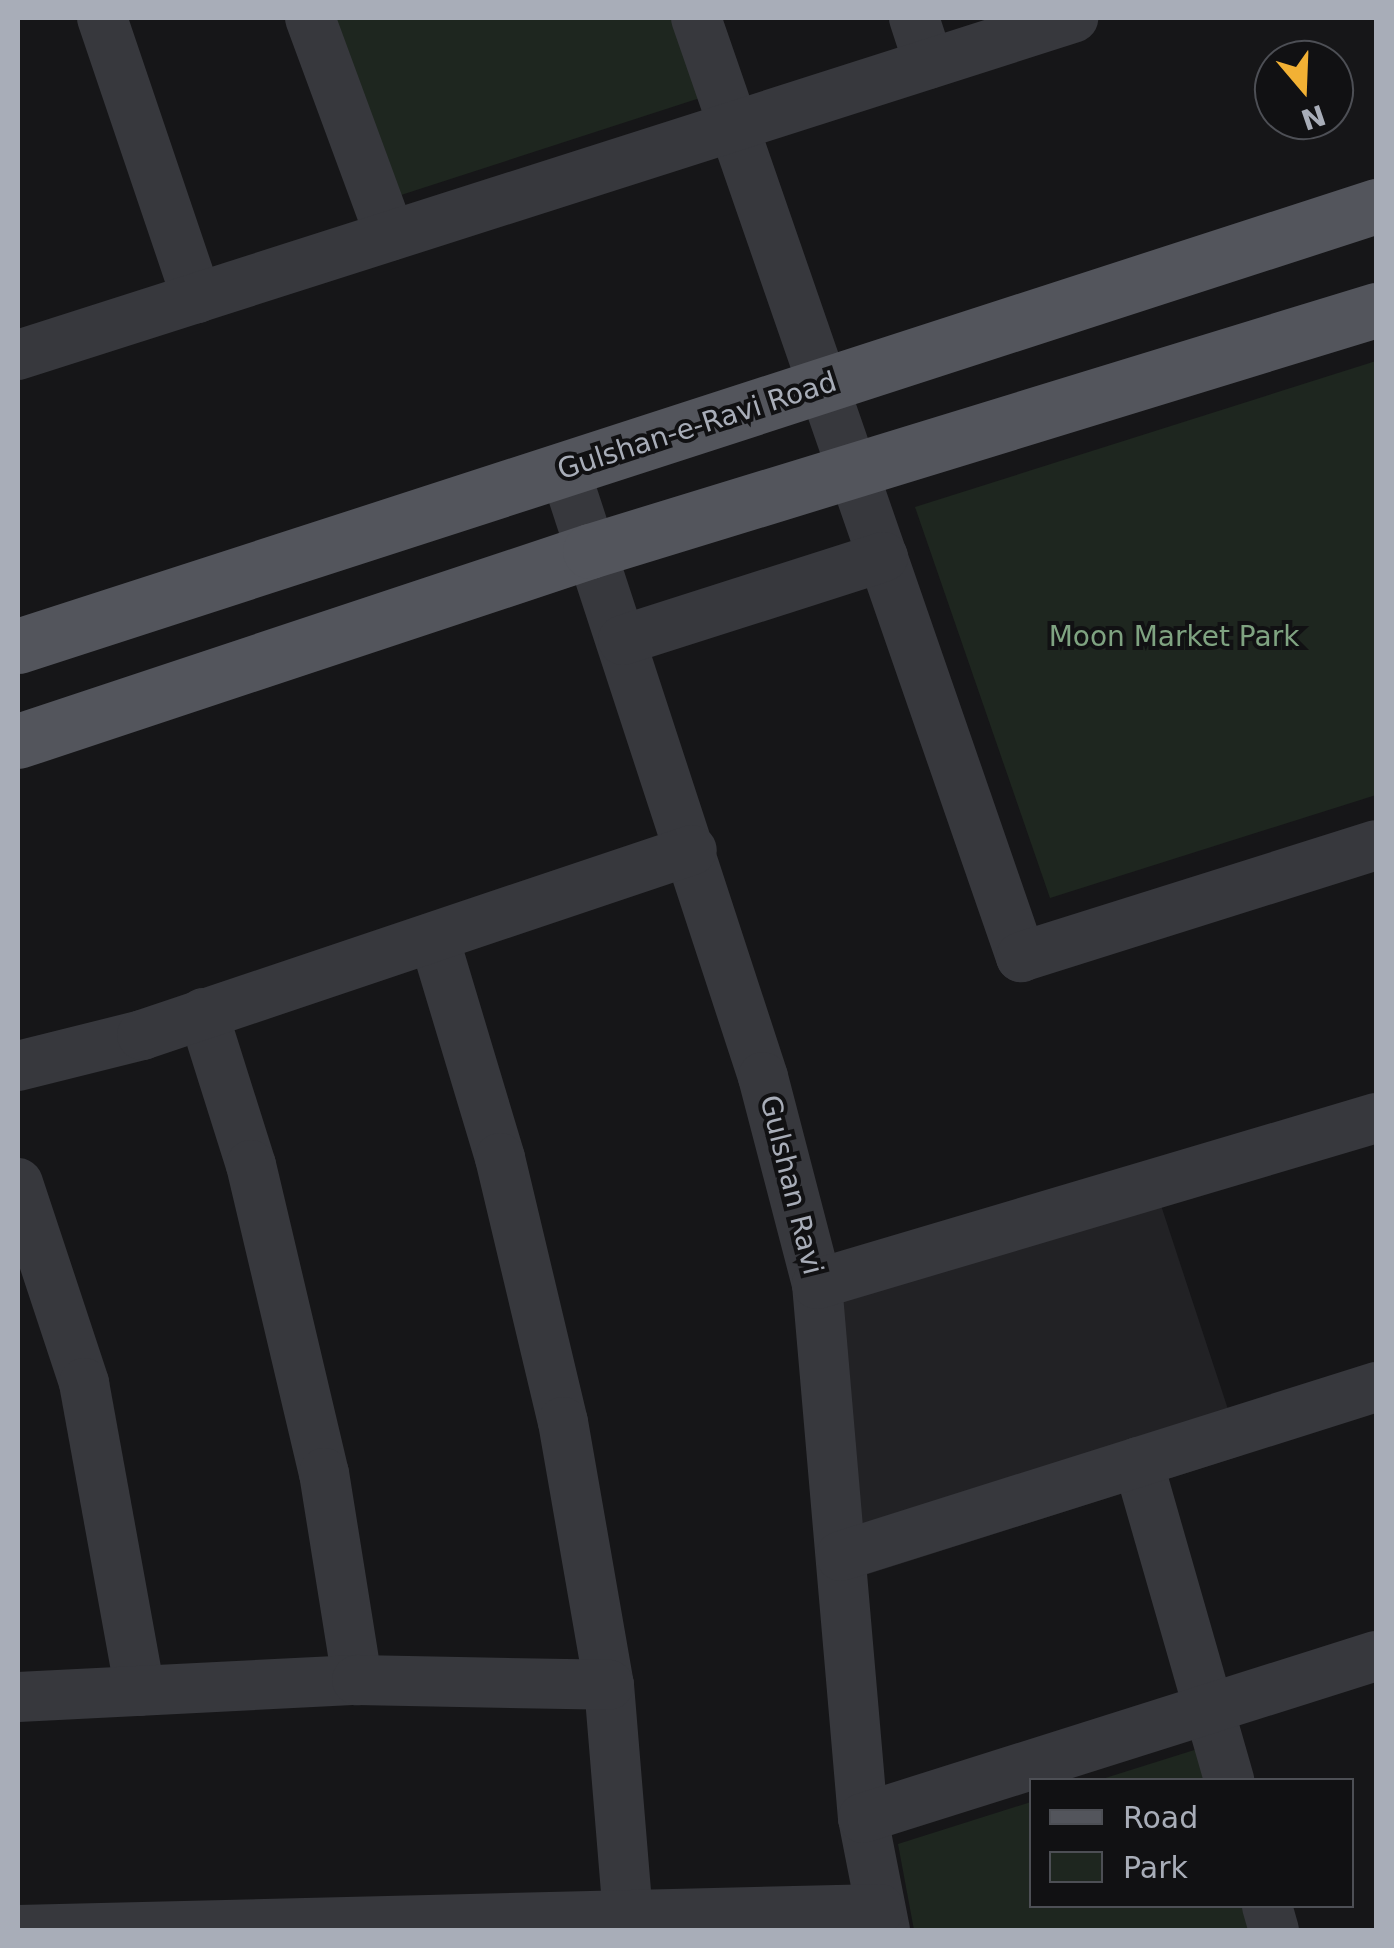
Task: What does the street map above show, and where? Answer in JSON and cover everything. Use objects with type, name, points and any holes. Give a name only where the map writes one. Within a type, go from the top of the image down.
[{"type":"main road","name":"Gulshan-e-Ravi Road","points":[[18,646],[1376,206]]},
{"type":"main road","points":[[18,741],[590,551],[1376,310]]},
{"type":"street","points":[[102,18],[197,298]]},
{"type":"street","points":[[310,18],[390,236]]},
{"type":"street","points":[[696,18],[730,128],[1022,957],[1376,845]]},
{"type":"street","points":[[18,355],[730,128],[921,41],[1073,18]]},
{"type":"street","name":"Gulshan Ravi","points":[[564,468],[692,850],[816,1284],[863,1818],[883,1920]]},
{"type":"street","points":[[624,640],[883,557]]},
{"type":"street","points":[[18,1066],[203,1013],[692,850]]},
{"type":"street","points":[[434,938],[500,1158],[563,1422],[609,1684],[628,1922]]},
{"type":"street","points":[[203,1013],[251,1165],[324,1473],[357,1680]]},
{"type":"street","points":[[816,1284],[1376,1118]]},
{"type":"street","points":[[18,1183],[34,1290],[84,1384],[140,1691]]},
{"type":"street","points":[[840,1556],[1376,1387]]},
{"type":"street","points":[[1138,1462],[1228,1778]]},
{"type":"street","points":[[863,1818],[1376,1656]]},
{"type":"street","points":[[18,1697],[357,1680],[609,1684]]},
{"type":"street","points":[[18,1930],[883,1920]]},
{"type":"shaded area","points":[[1154,1184],[1243,1455],[840,1583],[817,1284]]},
{"type":"green space","points":[[335,18],[674,18],[700,98],[398,196]]},
{"type":"green space","name":"Moon Market Park","points":[[1376,361],[1376,795],[1050,898],[915,507]]},
{"type":"green space","points":[[1207,1746],[1215,1778],[1105,1778]]},
{"type":"green space","points":[[1029,1803],[1029,1908],[1252,1908],[1258,1930],[914,1930],[898,1844]]}]
